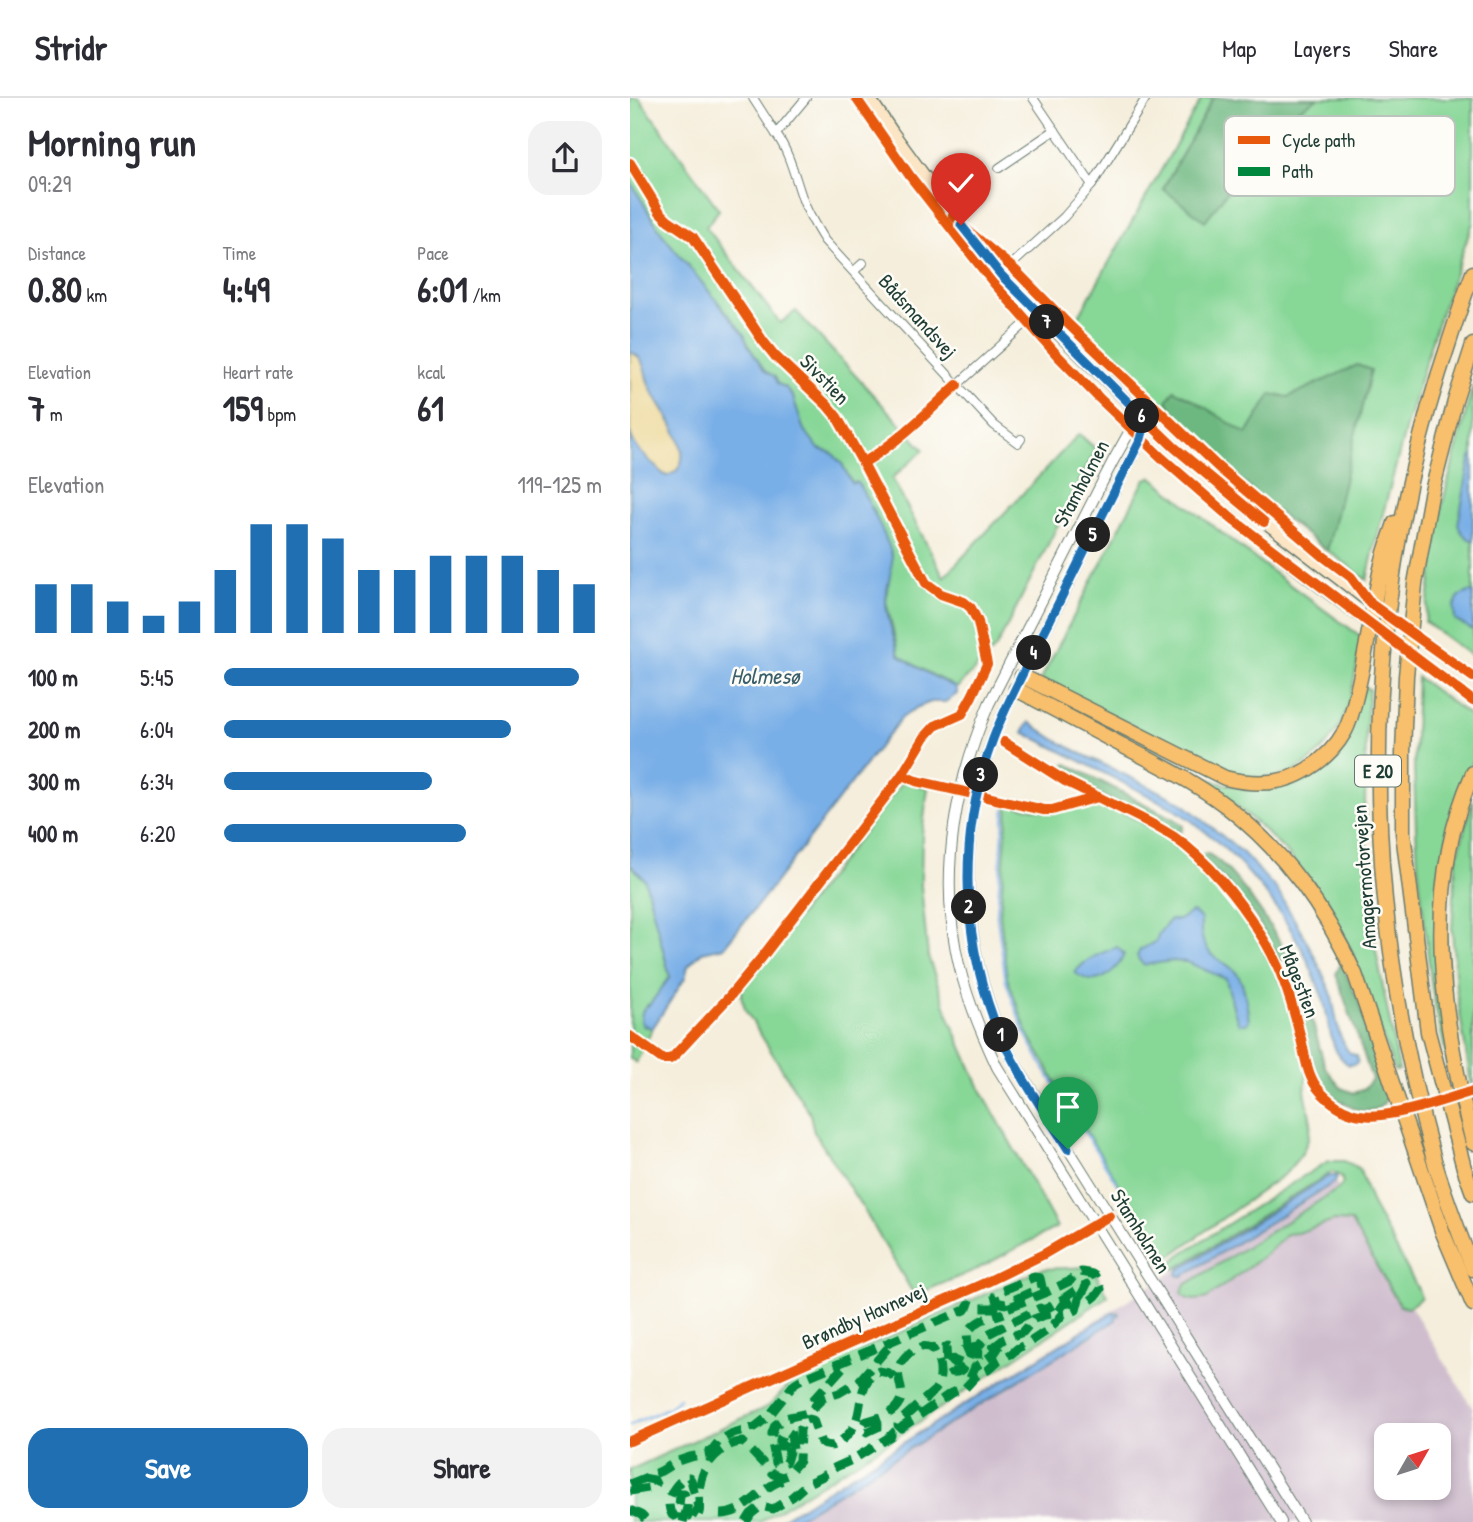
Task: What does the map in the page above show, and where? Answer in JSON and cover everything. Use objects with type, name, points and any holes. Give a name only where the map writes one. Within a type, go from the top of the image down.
[{"type":"highway","name":"Amagermotorvejen","points":[[1473,273],[1429,408],[1411,475],[1389,595],[1381,680],[1378,762],[1381,864],[1390,956],[1404,1038],[1435,1161],[1473,1269]]},
{"type":"highway","name":"Amagermotorvejen","points":[[1473,345],[1455,401],[1431,495],[1415,584],[1405,677],[1403,832],[1428,1032],[1473,1193]]},
{"type":"highway","points":[[1019,682],[1225,778],[1244,783],[1264,783],[1302,773],[1333,749],[1352,715],[1362,675],[1382,562],[1411,475]]},
{"type":"highway","points":[[1019,682],[1225,805],[1278,853],[1301,881],[1322,910],[1355,974],[1443,1233],[1473,1304]]},
{"type":"highway","points":[[1473,774],[1454,823],[1448,852],[1442,898],[1441,957],[1449,1036],[1473,1143]]},
{"type":"main road","points":[[856,98],[910,176],[997,279],[1037,313],[1174,447],[1246,508],[1349,588],[1473,677]]},
{"type":"main road","points":[[870,98],[1027,322],[1074,374],[1141,439],[1232,519],[1473,701]]},
{"type":"street","name":"Bådsmandsvej","points":[[753,98],[789,156],[804,203],[824,240],[994,425],[1017,443],[1021,439]]},
{"type":"street","points":[[776,134],[807,98]]},
{"type":"street","points":[[1034,98],[1091,184]]},
{"type":"street","points":[[997,279],[1063,217],[1091,184],[1146,98]]},
{"type":"street","points":[[999,168],[1055,130]]},
{"type":"street","name":"Bådsmandsvej","points":[[854,271],[863,263]]},
{"type":"street","name":"Bådsmandsvej","points":[[957,385],[1037,313]]},
{"type":"street","name":"Stamholmen","points":[[1146,420],[1132,429],[1113,461],[989,704],[971,750],[954,822],[950,880],[956,950],[965,987],[997,1067],[1281,1522]]},
{"type":"street","name":"Stamholmen","points":[[1146,420],[1141,439],[994,736],[977,790],[971,826],[967,878],[969,914],[982,984],[1014,1062],[1301,1522]]},
{"type":"street","points":[[1004,674],[1019,682]]},
{"type":"street","name":"Brøndby Havnevej","points":[[630,1441],[987,1282],[1044,1254],[1109,1216]]},
{"type":"shaded area","points":[[1330,1173],[1473,1409],[1473,1522],[775,1522]]},
{"type":"green space","points":[[630,98],[639,98],[719,210],[706,227],[780,323],[796,311],[924,450],[892,478],[944,577],[1079,434],[1096,449],[996,648],[957,688],[899,655],[886,601],[892,555],[862,489],[852,483],[842,464],[819,449],[803,428],[793,397],[785,387],[778,384],[775,377],[765,371],[744,334],[662,234],[630,181]]},
{"type":"green space","points":[[1202,98],[1473,98],[1473,222],[1434,333],[1406,427],[1367,580],[1261,500],[1073,326]]},
{"type":"green space","points":[[1213,98],[1318,98],[1291,116],[1224,116],[1224,196],[1205,221],[1163,189]]},
{"type":"green space","points":[[1357,365],[1371,370],[1327,551],[1259,497],[1179,422],[1167,401],[1174,390],[1247,434],[1271,394],[1288,397]]},
{"type":"green space","points":[[1473,385],[1473,657],[1425,622],[1442,505]]},
{"type":"green space","points":[[1152,477],[1256,559],[1362,637],[1351,693],[1341,722],[1328,743],[1299,768],[1277,776],[1264,777],[1223,772],[1041,679],[1145,479]]},
{"type":"green space","points":[[1417,677],[1473,718],[1473,761],[1456,801],[1442,863],[1453,1078],[1432,990],[1418,866],[1414,767]]},
{"type":"green space","points":[[1365,687],[1369,689],[1365,806],[1369,914],[1399,1070],[1395,1071],[1352,952],[1312,883],[1289,855],[1231,801],[1033,693],[1035,690],[1217,782],[1248,789],[1276,789],[1302,779],[1327,763]]},
{"type":"green space","points":[[1067,764],[1174,819],[1183,826],[1181,832],[1172,832],[1058,773],[1060,768]]},
{"type":"green space","points":[[903,781],[928,788],[922,834],[921,886],[928,956],[950,1020],[979,1086],[1057,1227],[977,1269],[920,1293],[913,1293],[814,1132],[810,1114],[746,1011],[741,996],[743,988]]},
{"type":"green space","points":[[1473,799],[1473,1097],[1456,988],[1452,928],[1456,862]]},
{"type":"green space","points":[[1098,800],[1173,841],[1190,854],[1236,902],[1257,932],[1287,995],[1307,1073],[1305,1091],[1311,1123],[1308,1140],[1301,1155],[1286,1173],[1166,1259],[1063,1095],[1027,1032],[1007,977],[1000,915],[1008,806],[1054,812]]},
{"type":"green space","points":[[1206,853],[1228,870],[1251,898],[1281,944],[1287,955],[1285,958],[1280,961],[1255,916],[1201,857]]},
{"type":"green space","points":[[630,864],[645,880],[670,977],[646,1006],[644,1023],[652,1029],[636,1063],[630,1058]]},
{"type":"green space","points":[[1341,963],[1358,1000],[1387,1092],[1383,1104],[1368,1111],[1355,1109],[1334,1096],[1318,1076],[1285,971],[1289,966],[1292,967],[1306,998],[1325,1067],[1341,1088],[1354,1093],[1364,1089],[1372,1079],[1336,974]]},
{"type":"green space","points":[[1329,1161],[1344,1161],[1359,1168],[1372,1204],[1421,1298],[1409,1307],[1400,1306],[1351,1222],[1334,1221],[1287,1234],[1266,1254],[1207,1298],[1188,1299],[1182,1294],[1184,1286],[1338,1189],[1343,1183],[1341,1176],[1332,1172],[1177,1268],[1172,1269],[1171,1263],[1181,1254]]},
{"type":"green space","points":[[1092,1267],[1108,1296],[892,1440],[760,1522],[630,1522],[630,1470],[769,1406],[796,1378],[1042,1269]]},
{"type":"sand","points":[[630,352],[642,362],[650,387],[679,441],[681,462],[676,471],[667,476],[639,450],[630,432]]},
{"type":"water","name":"Holmesø","points":[[630,181],[662,234],[744,334],[765,371],[775,377],[778,384],[785,387],[793,397],[803,428],[819,449],[832,453],[842,464],[852,483],[857,482],[892,557],[886,607],[899,655],[957,688],[957,694],[945,702],[931,702],[902,717],[724,947],[702,952],[688,966],[685,978],[652,1029],[642,1025],[642,1011],[670,977],[645,880],[630,864],[630,432],[639,450],[667,476],[676,471],[682,452],[674,429],[650,387],[642,362],[630,352]]},
{"type":"water","points":[[1473,454],[1473,541],[1464,535],[1458,525]]},
{"type":"water","points":[[1473,592],[1473,630],[1455,620],[1454,607],[1459,596]]},
{"type":"water","points":[[1029,722],[1082,754],[1181,802],[1243,853],[1277,890],[1315,957],[1331,992],[1339,1033],[1346,1048],[1357,1056],[1356,1064],[1348,1065],[1337,1053],[1322,996],[1303,951],[1278,910],[1247,871],[1212,837],[1173,808],[1023,732]]},
{"type":"water","points":[[1191,912],[1201,919],[1202,938],[1207,948],[1239,977],[1247,1004],[1249,1021],[1246,1024],[1239,1024],[1226,979],[1187,962],[1144,965],[1137,956],[1140,950],[1156,941],[1170,920],[1179,920]]},
{"type":"water","points":[[1117,947],[1124,954],[1106,976],[1090,980],[1075,973],[1088,960]]},
{"type":"water","points":[[1329,1176],[1336,1176],[1335,1182],[1183,1276],[1177,1274],[1180,1269]]},
{"type":"water","points":[[1113,1312],[1118,1312],[1116,1320],[792,1522],[777,1522]]},
{"type":"waterway","points":[[1005,809],[997,916],[1006,981],[1024,1031],[1044,1068],[1163,1256]]},
{"type":"waterway","points":[[630,1425],[670,1407],[679,1398]]},
{"type":"marked path","points":[[630,1484],[678,1461],[706,1454],[719,1441],[733,1433],[755,1427],[769,1416],[800,1380],[965,1310],[969,1304],[980,1308],[1007,1308],[1070,1281],[1081,1272],[1095,1276],[1101,1289],[1087,1303]]},
{"type":"marked path","points":[[1034,1277],[1040,1278],[1042,1287],[1005,1304],[997,1302],[995,1296],[999,1292],[1034,1277]]},
{"type":"marked path","points":[[968,1348],[979,1346],[988,1334],[1040,1308],[1043,1310],[1049,1307],[1087,1284],[1078,1298],[1064,1304],[1057,1313],[1034,1319],[1023,1332],[1004,1339],[985,1354],[970,1354],[964,1368],[951,1372],[947,1365],[946,1347],[950,1347],[951,1361],[956,1363],[961,1351],[968,1348],[967,1332],[980,1321],[1004,1313]]},
{"type":"marked path","points":[[746,1522],[761,1506],[773,1509],[808,1483],[891,1436],[885,1426],[867,1432],[863,1426],[865,1422],[889,1413],[899,1403],[901,1391],[898,1372],[903,1359],[911,1352],[921,1347],[932,1348],[939,1363],[940,1374],[935,1390],[899,1422],[901,1428],[951,1393],[965,1388],[977,1375],[1045,1332],[1063,1314],[1076,1310],[1080,1295]]},
{"type":"marked path","points":[[970,1378],[975,1367],[994,1354],[1004,1339]]},
{"type":"marked path","points":[[793,1449],[791,1434],[783,1433],[780,1446],[783,1446],[785,1440],[789,1452],[786,1462],[780,1465],[776,1463],[772,1443],[775,1425],[785,1418],[808,1413],[823,1398],[839,1393],[859,1381],[892,1343]]},
{"type":"marked path","points":[[812,1401],[845,1365]]},
{"type":"marked path","points":[[683,1522],[688,1504],[684,1493],[681,1493],[678,1514],[672,1515],[669,1499],[674,1489],[685,1477],[689,1477],[698,1507],[692,1517],[696,1519],[700,1509],[699,1493],[705,1468],[725,1448],[743,1442],[773,1474],[782,1477],[799,1461],[803,1421],[813,1420],[821,1443],[834,1445],[841,1441],[854,1425],[862,1393],[870,1377],[879,1371],[889,1373],[898,1380]]},
{"type":"marked path","points":[[630,1491],[655,1487],[654,1480],[643,1478]]},
{"type":"marked path","points":[[720,1514],[736,1511],[769,1487],[787,1479]]},
{"type":"marked path","points":[[630,1510],[648,1522]]},
{"type":"cycle path","points":[[856,98],[910,176],[993,282],[1099,398],[1232,519],[1473,701]]},
{"type":"cycle path","name":"Sivstien","points":[[630,163],[660,212],[693,237],[775,356],[837,417],[926,583],[941,594],[964,602],[971,608],[978,622],[987,664],[962,714],[935,726],[925,737],[902,775],[763,956],[674,1056],[662,1059],[630,1036]]},
{"type":"cycle path","points":[[953,215],[961,225],[1015,270],[1218,467],[1351,577],[1371,604],[1473,677]]},
{"type":"cycle path","points":[[863,463],[900,436],[957,385]]},
{"type":"cycle path","points":[[1146,420],[1174,447],[1264,522]]},
{"type":"cycle path","points":[[1004,742],[1065,781],[1098,797]]},
{"type":"cycle path","name":"Mågestien","points":[[902,775],[916,781],[1044,810],[1098,797],[1156,826],[1186,846],[1232,893],[1266,944],[1289,995],[1311,1077],[1322,1093],[1343,1109],[1362,1115],[1393,1113],[1473,1091]]},
{"type":"cycle path","points":[[630,1441],[987,1282],[1044,1254],[1109,1216]]},
{"type":"route","points":[[961,225],[1001,275],[1037,313],[1146,420],[1141,439],[994,736],[977,790],[968,853],[969,914],[982,984],[1014,1062],[1068,1149]]}]
